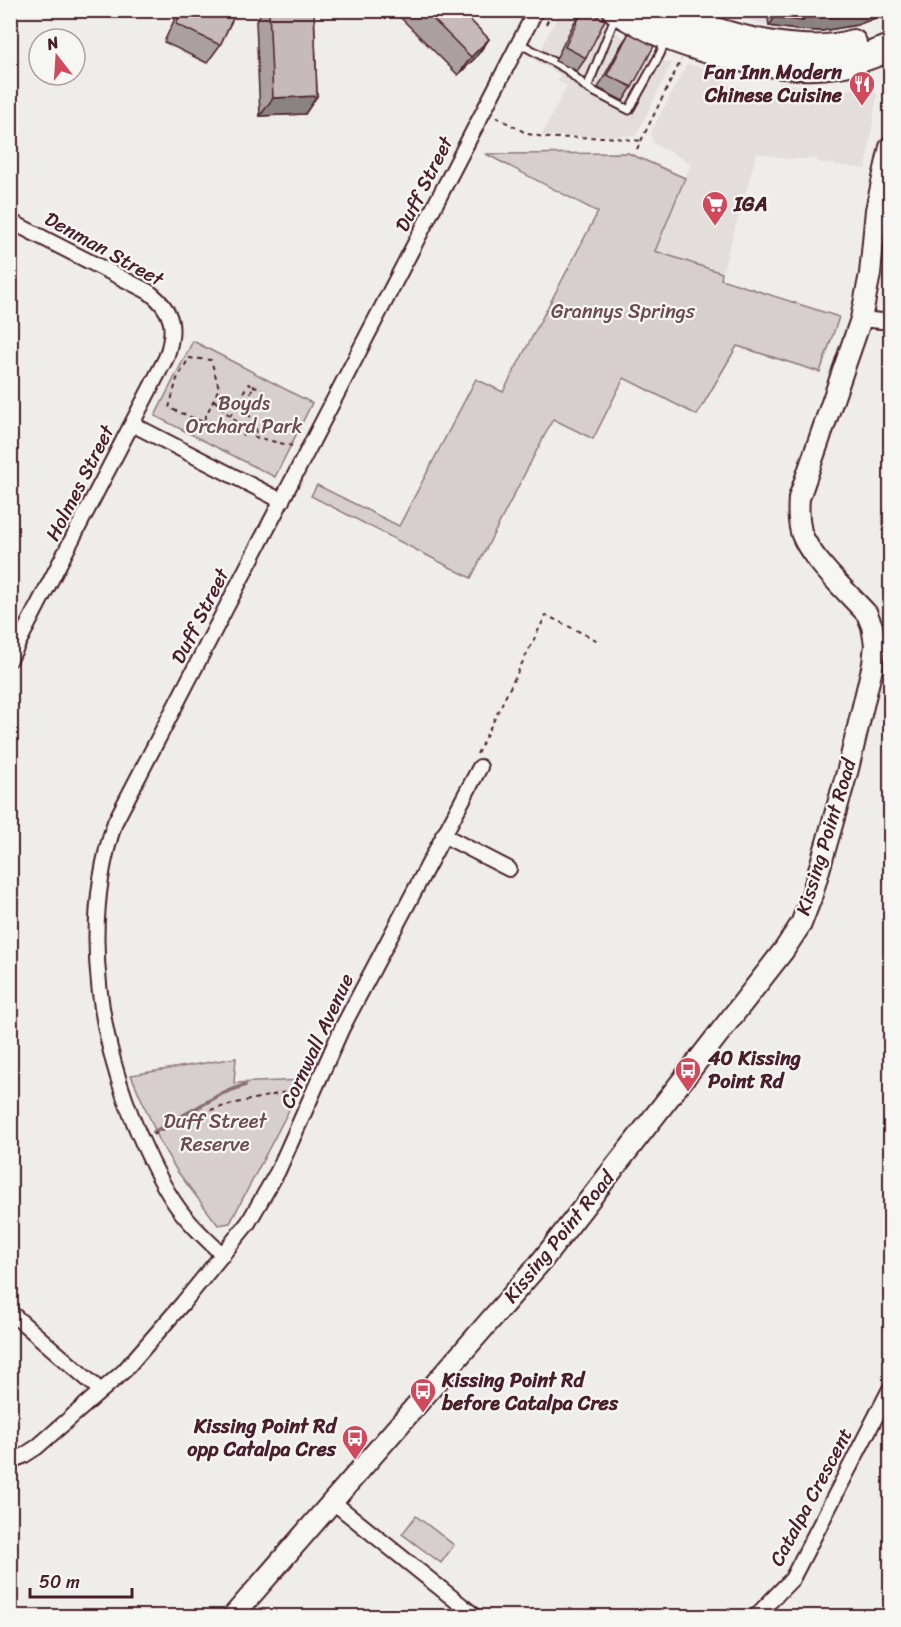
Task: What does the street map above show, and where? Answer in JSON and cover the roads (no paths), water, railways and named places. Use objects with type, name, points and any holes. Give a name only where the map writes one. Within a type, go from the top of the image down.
[{"type":"highway","points":[[668,10],[707,28],[788,48],[832,48],[891,30]]},
{"type":"highway","points":[[617,11],[648,18],[667,37],[705,50],[755,61],[818,66],[850,62],[891,48]]},
{"type":"main road","name":"Kissing Point Road","points":[[232,1617],[540,1263],[614,1170],[801,924],[811,898],[848,769],[873,664],[882,640],[867,614],[810,549],[802,533],[798,517],[799,498],[861,319],[870,274],[876,210],[891,147]]},
{"type":"street","name":"Duff Street","points":[[223,1256],[181,1212],[162,1184],[123,1094],[99,994],[97,924],[100,882],[106,848],[115,822],[536,10]]},
{"type":"street","name":"Denman Street","points":[[10,221],[149,292],[167,309],[171,321]]},
{"type":"street","points":[[861,319],[881,321],[891,319]]},
{"type":"street","name":"Holmes Street","points":[[10,659],[166,358],[172,334],[171,321]]},
{"type":"street","points":[[132,424],[282,501]]},
{"type":"street","name":"Cornwall Avenue","points":[[10,1461],[37,1447],[124,1371],[223,1256],[248,1223],[278,1171],[342,1028],[480,767]]},
{"type":"street","points":[[443,835],[509,870]]},
{"type":"street","points":[[10,1312],[101,1391]]},
{"type":"street","name":"Catalpa Crescent","points":[[756,1617],[792,1579],[890,1390]]},
{"type":"street","points":[[333,1502],[475,1617]]},
{"type":"lane","points":[[587,88],[617,11]]},
{"type":"lane","points":[[519,43],[566,69],[587,88],[629,110],[667,37]]},
{"type":"waterway","points":[[154,1132],[223,1093],[245,1085]]},
{"type":"place","name":"Fan Inn Modern Chinese Cuisine","points":[[862,107]]},
{"type":"place","name":"IGA","points":[[715,227]]},
{"type":"place","name":"40 Kissing Point Rd","points":[[688,1093]]},
{"type":"place","name":"Kissing Point Rd before Catalpa Cres","points":[[423,1414]]},
{"type":"place","name":"Kissing Point Rd opp Catalpa Cres","points":[[355,1461]]},
{"type":"park label","name":"Grannys Springs","points":[[623,311]]},
{"type":"park label","name":"Boyds Orchard Park","points":[[244,414]]},
{"type":"park label","name":"Duff Street Reserve","points":[[215,1132]]}]
